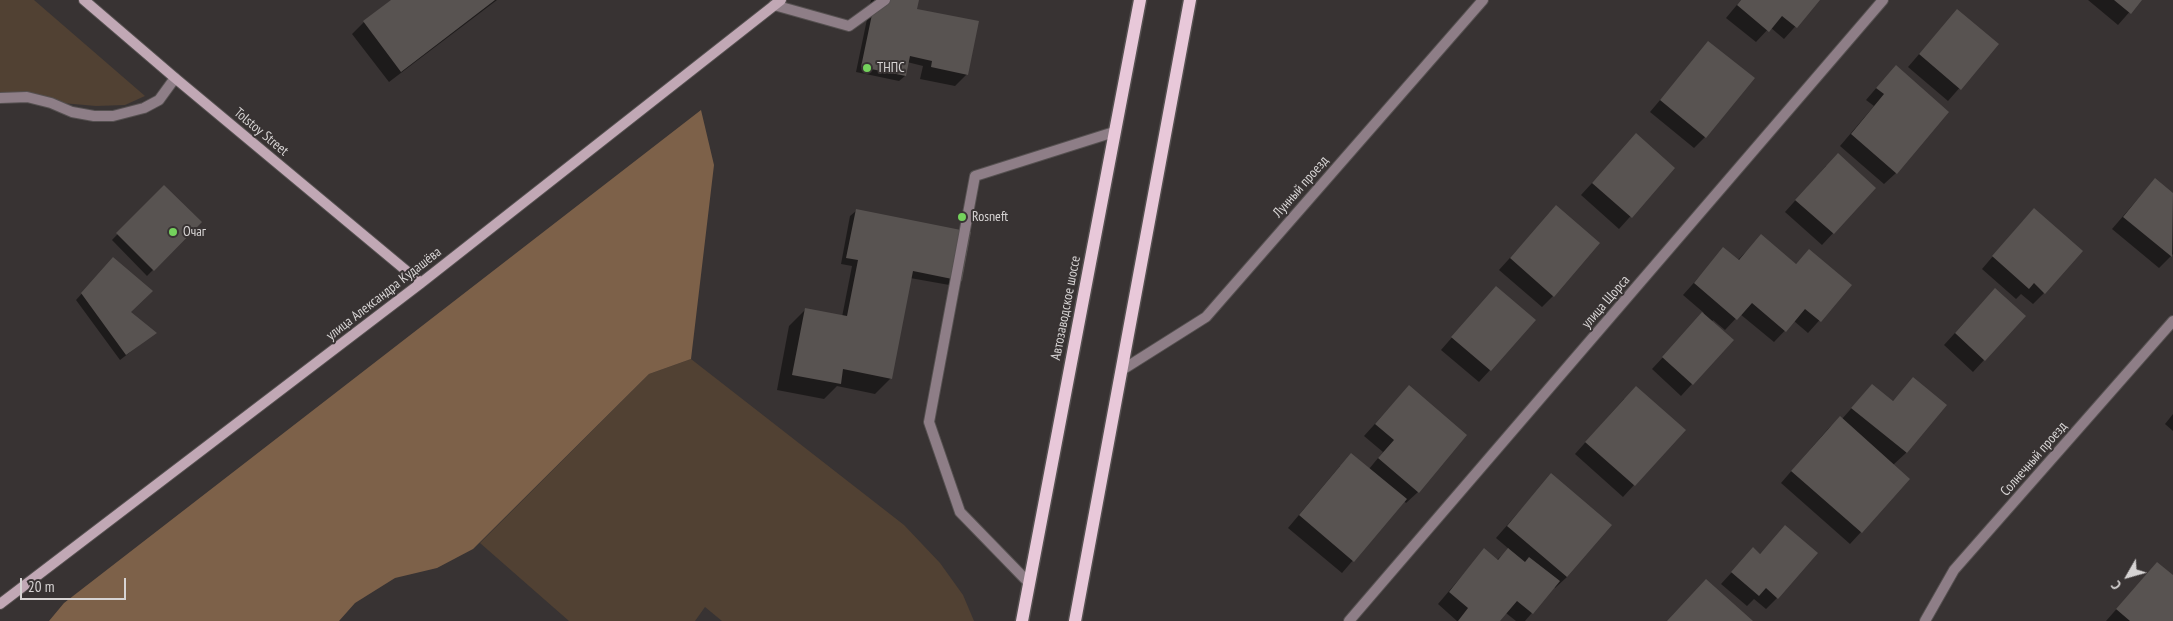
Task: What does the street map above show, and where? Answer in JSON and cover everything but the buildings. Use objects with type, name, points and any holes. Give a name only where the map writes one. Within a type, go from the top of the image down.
[{"type":"main road","name":"Tolstoy Street","points":[[84,0],[174,78],[421,283]]},
{"type":"main road","name":"Автозаводское шоссе","points":[[1022,621],[1140,0]]},
{"type":"main road","points":[[1075,621],[1190,0]]},
{"type":"main road","name":"улица Александра Кудашёва","points":[[0,604],[421,283],[778,3]]},
{"type":"street","points":[[778,3],[850,26],[885,0]]},
{"type":"street","name":"Лунный проезд","points":[[1122,370],[1206,317],[1483,0]]},
{"type":"street","name":"улица Щорса","points":[[1349,621],[1883,0]]},
{"type":"street","points":[[0,98],[27,97],[51,103],[72,112],[94,116],[114,116],[144,108],[159,100],[174,78]]},
{"type":"street","points":[[1029,583],[960,512],[929,422],[975,176],[1114,132]]},
{"type":"street","name":"Солнечный проезд","points":[[1924,621],[1954,570],[2173,321]]},
{"type":"shaded area","points":[[0,0],[34,0],[145,96],[125,105],[96,106],[62,103],[20,93],[0,92]]},
{"type":"shaded area","points":[[701,110],[714,165],[691,359],[649,374],[473,549],[437,568],[395,578],[355,603],[339,621],[49,621],[64,603]]},
{"type":"shaded area","points":[[691,359],[904,525],[940,563],[963,595],[974,621],[722,621],[705,607],[695,621],[569,621],[480,543],[649,374]]},
{"type":"place","name":"ТНПС","points":[[867,68]]},
{"type":"place","name":"Rosneft","points":[[962,217]]},
{"type":"place","name":"Очаг","points":[[173,232]]}]
